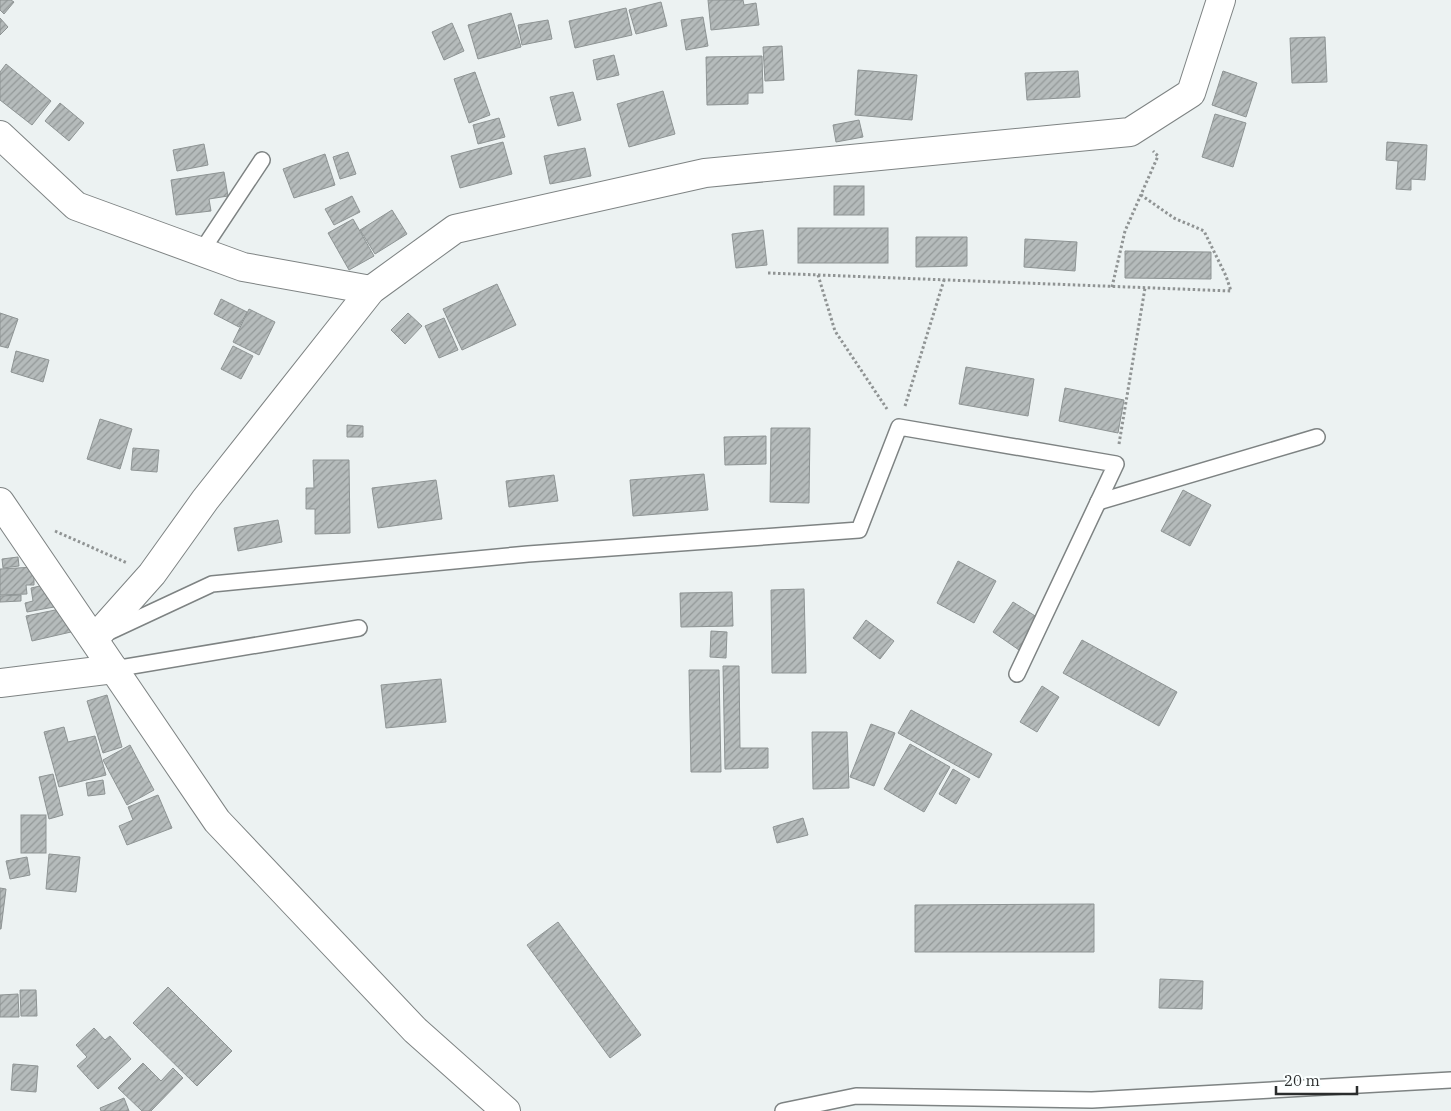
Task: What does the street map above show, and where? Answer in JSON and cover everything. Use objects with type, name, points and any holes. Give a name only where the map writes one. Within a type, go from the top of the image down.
[{"type":"street","points":[[94,639],[152,574],[206,500],[370,290],[455,229],[705,173],[1130,132],[1192,93],[1221,0]]},
{"type":"street","points":[[0,135],[76,206],[243,267],[370,290]]},
{"type":"street","points":[[0,502],[217,822],[415,1030],[506,1111]]},
{"type":"street","points":[[0,683],[114,668]]},
{"type":"lane","points":[[201,252],[262,160]]},
{"type":"lane","points":[[94,639],[212,584],[528,554],[859,530],[899,426],[1116,464],[1017,674]]},
{"type":"lane","points":[[1098,502],[1318,437]]},
{"type":"lane","points":[[114,668],[359,628]]},
{"type":"lane","points":[[783,1111],[856,1096],[1092,1100],[1451,1080]]},
{"type":"path","points":[[1112,287],[1125,231],[1158,156],[1130,132]]},
{"type":"path","points":[[768,273],[1231,291],[1226,276],[1204,231],[1174,218],[1141,195]]},
{"type":"path","points":[[818,275],[835,331],[899,426]]},
{"type":"path","points":[[899,426],[944,280]]},
{"type":"path","points":[[1116,464],[1145,288]]},
{"type":"path","points":[[52,530],[152,574]]},
{"type":"building","points":[[0,0],[11,0],[14,2],[4,14],[0,10]]},
{"type":"building","points":[[708,0],[743,0],[744,5],[756,3],[759,25],[711,30]]},
{"type":"building","points":[[661,2],[667,26],[636,34],[629,10]]},
{"type":"building","points":[[626,8],[632,35],[575,48],[569,21]]},
{"type":"building","points":[[511,13],[521,47],[478,59],[468,25]]},
{"type":"building","points":[[703,17],[708,46],[686,50],[681,20]]},
{"type":"building","points":[[0,18],[8,27],[0,35]]},
{"type":"building","points":[[548,20],[552,39],[522,45],[518,25]]},
{"type":"building","points":[[452,23],[464,51],[444,60],[432,32]]},
{"type":"building","points":[[1325,37],[1327,82],[1292,83],[1290,38]]},
{"type":"building","points":[[782,46],[784,80],[765,81],[763,47]]},
{"type":"building","points":[[614,55],[619,75],[597,80],[593,60]]},
{"type":"building","points":[[762,56],[763,93],[748,93],[748,104],[707,105],[706,57]]},
{"type":"building","points":[[6,64],[51,101],[32,125],[0,100],[0,72]]},
{"type":"building","points":[[858,70],[917,75],[912,120],[855,115]]},
{"type":"building","points":[[1078,71],[1080,97],[1027,100],[1025,73]]},
{"type":"building","points":[[1223,71],[1257,83],[1246,117],[1212,105]]},
{"type":"building","points":[[475,72],[490,115],[469,123],[454,79]]},
{"type":"building","points":[[663,91],[675,134],[629,147],[617,104]]},
{"type":"building","points":[[573,92],[581,120],[558,126],[550,97]]},
{"type":"building","points":[[60,103],[84,123],[69,141],[45,121]]},
{"type":"building","points":[[1215,114],[1246,123],[1233,167],[1202,157]]},
{"type":"building","points":[[499,118],[505,137],[478,144],[473,125]]},
{"type":"building","points":[[859,120],[863,137],[836,142],[833,125]]},
{"type":"building","points":[[503,142],[512,174],[460,188],[451,156]]},
{"type":"building","points":[[1387,142],[1427,145],[1425,180],[1411,179],[1411,190],[1396,189],[1398,161],[1386,160]]},
{"type":"building","points":[[204,144],[208,165],[177,171],[173,150]]},
{"type":"building","points":[[585,148],[591,176],[550,184],[544,156]]},
{"type":"building","points":[[348,152],[356,174],[340,179],[333,157]]},
{"type":"building","points":[[325,154],[335,185],[294,198],[283,169]]},
{"type":"building","points":[[224,172],[228,196],[209,199],[211,211],[176,215],[171,180]]},
{"type":"building","points":[[834,186],[864,186],[864,215],[834,215]]},
{"type":"building","points":[[352,196],[360,212],[334,225],[325,209]]},
{"type":"building","points":[[392,210],[407,234],[375,254],[360,230]]},
{"type":"building","points":[[353,219],[374,256],[349,270],[328,233]]},
{"type":"building","points":[[798,228],[888,228],[888,263],[798,263]]},
{"type":"building","points":[[763,230],[767,265],[736,268],[732,234]]},
{"type":"building","points":[[916,237],[967,237],[967,266],[916,267]]},
{"type":"building","points":[[1025,239],[1077,242],[1075,271],[1024,267]]},
{"type":"building","points":[[1125,251],[1211,252],[1211,279],[1125,278]]},
{"type":"building","points":[[497,284],[516,325],[462,350],[443,309]]},
{"type":"building","points":[[221,299],[247,312],[239,327],[214,314]]},
{"type":"building","points":[[249,309],[275,322],[259,355],[233,342]]},
{"type":"building","points":[[0,313],[18,319],[8,348],[0,346]]},
{"type":"building","points":[[408,313],[422,326],[405,344],[391,330]]},
{"type":"building","points":[[444,318],[458,350],[439,358],[425,326]]},
{"type":"building","points":[[233,346],[253,356],[241,379],[221,369]]},
{"type":"building","points":[[16,351],[49,360],[43,382],[11,372]]},
{"type":"building","points":[[966,367],[1034,379],[1028,416],[959,404]]},
{"type":"building","points":[[1065,388],[1124,400],[1118,433],[1059,421]]},
{"type":"building","points":[[100,419],[132,429],[120,469],[87,459]]},
{"type":"building","points":[[347,425],[363,426],[363,437],[347,437]]},
{"type":"building","points":[[771,428],[810,428],[809,503],[770,502]]},
{"type":"building","points":[[766,436],[766,464],[725,465],[724,437]]},
{"type":"building","points":[[133,448],[159,450],[157,472],[131,470]]},
{"type":"building","points":[[313,460],[349,460],[350,533],[315,534],[315,509],[306,509],[306,488],[314,488]]},
{"type":"building","points":[[704,474],[708,510],[633,516],[630,480]]},
{"type":"building","points":[[554,475],[558,501],[509,507],[506,481]]},
{"type":"building","points":[[436,480],[442,519],[378,528],[372,488]]},
{"type":"building","points":[[1183,490],[1211,505],[1190,546],[1161,531]]},
{"type":"building","points":[[278,520],[282,542],[238,551],[234,528]]},
{"type":"building","points":[[18,557],[19,566],[3,568],[2,559]]},
{"type":"building","points":[[958,561],[996,581],[974,623],[937,603]]},
{"type":"building","points":[[34,567],[34,585],[26,585],[27,594],[0,595],[0,569]]},
{"type":"building","points":[[49,584],[54,607],[27,612],[25,603],[33,601],[31,588]]},
{"type":"building","points":[[804,589],[806,673],[772,673],[771,590]]},
{"type":"building","points":[[732,592],[733,626],[681,627],[680,593]]},
{"type":"building","points":[[21,595],[21,601],[0,602],[0,596]]},
{"type":"building","points":[[1013,602],[1040,619],[1019,650],[993,632]]},
{"type":"building","points":[[65,608],[71,632],[32,641],[26,616]]},
{"type":"building","points":[[866,620],[894,641],[880,659],[853,638]]},
{"type":"building","points":[[711,631],[727,632],[726,658],[710,657]]},
{"type":"building","points":[[1082,640],[1177,692],[1159,726],[1063,673]]},
{"type":"building","points":[[723,666],[739,666],[740,748],[768,748],[768,768],[725,769]]},
{"type":"building","points":[[689,670],[719,670],[721,772],[691,772]]},
{"type":"building","points":[[441,679],[446,722],[386,728],[381,685]]},
{"type":"building","points":[[1042,686],[1059,697],[1037,732],[1020,722]]},
{"type":"building","points":[[107,695],[122,747],[103,753],[87,701]]},
{"type":"building","points":[[911,710],[992,754],[979,778],[898,733]]},
{"type":"building","points":[[871,724],[895,733],[874,786],[850,777]]},
{"type":"building","points":[[64,727],[68,742],[95,736],[106,775],[59,787],[44,732]]},
{"type":"building","points":[[812,732],[847,732],[849,788],[813,789]]},
{"type":"building","points":[[910,744],[950,767],[924,812],[884,789]]},
{"type":"building","points":[[130,745],[154,790],[127,805],[103,760]]},
{"type":"building","points":[[953,769],[970,779],[956,804],[939,794]]},
{"type":"building","points":[[53,774],[63,815],[49,819],[39,777]]},
{"type":"building","points":[[103,780],[105,794],[88,796],[86,783]]},
{"type":"building","points":[[158,795],[172,828],[127,845],[119,826],[133,820],[128,807]]},
{"type":"building","points":[[21,815],[46,815],[46,853],[21,853]]},
{"type":"building","points":[[803,818],[808,835],[777,843],[773,827]]},
{"type":"building","points":[[49,854],[80,857],[76,892],[46,889]]},
{"type":"building","points":[[27,857],[30,875],[10,879],[6,861]]},
{"type":"building","points":[[0,888],[6,889],[1,929],[0,929]]},
{"type":"building","points":[[1094,904],[1094,952],[915,952],[915,905]]},
{"type":"building","points":[[558,922],[641,1035],[610,1058],[527,945]]},
{"type":"building","points":[[1160,979],[1203,981],[1202,1009],[1159,1008]]},
{"type":"building","points":[[168,987],[232,1051],[197,1086],[133,1023]]},
{"type":"building","points":[[20,990],[36,990],[37,1016],[21,1016]]},
{"type":"building","points":[[18,994],[19,1017],[0,1017],[0,995]]},
{"type":"building","points":[[94,1028],[105,1040],[110,1036],[131,1059],[98,1089],[77,1066],[87,1057],[76,1045]]},
{"type":"building","points":[[143,1063],[161,1081],[173,1068],[183,1078],[151,1111],[142,1111],[118,1088]]},
{"type":"building","points":[[13,1064],[38,1066],[36,1092],[11,1090]]},
{"type":"building","points":[[124,1098],[129,1111],[101,1111],[100,1108]]}]
